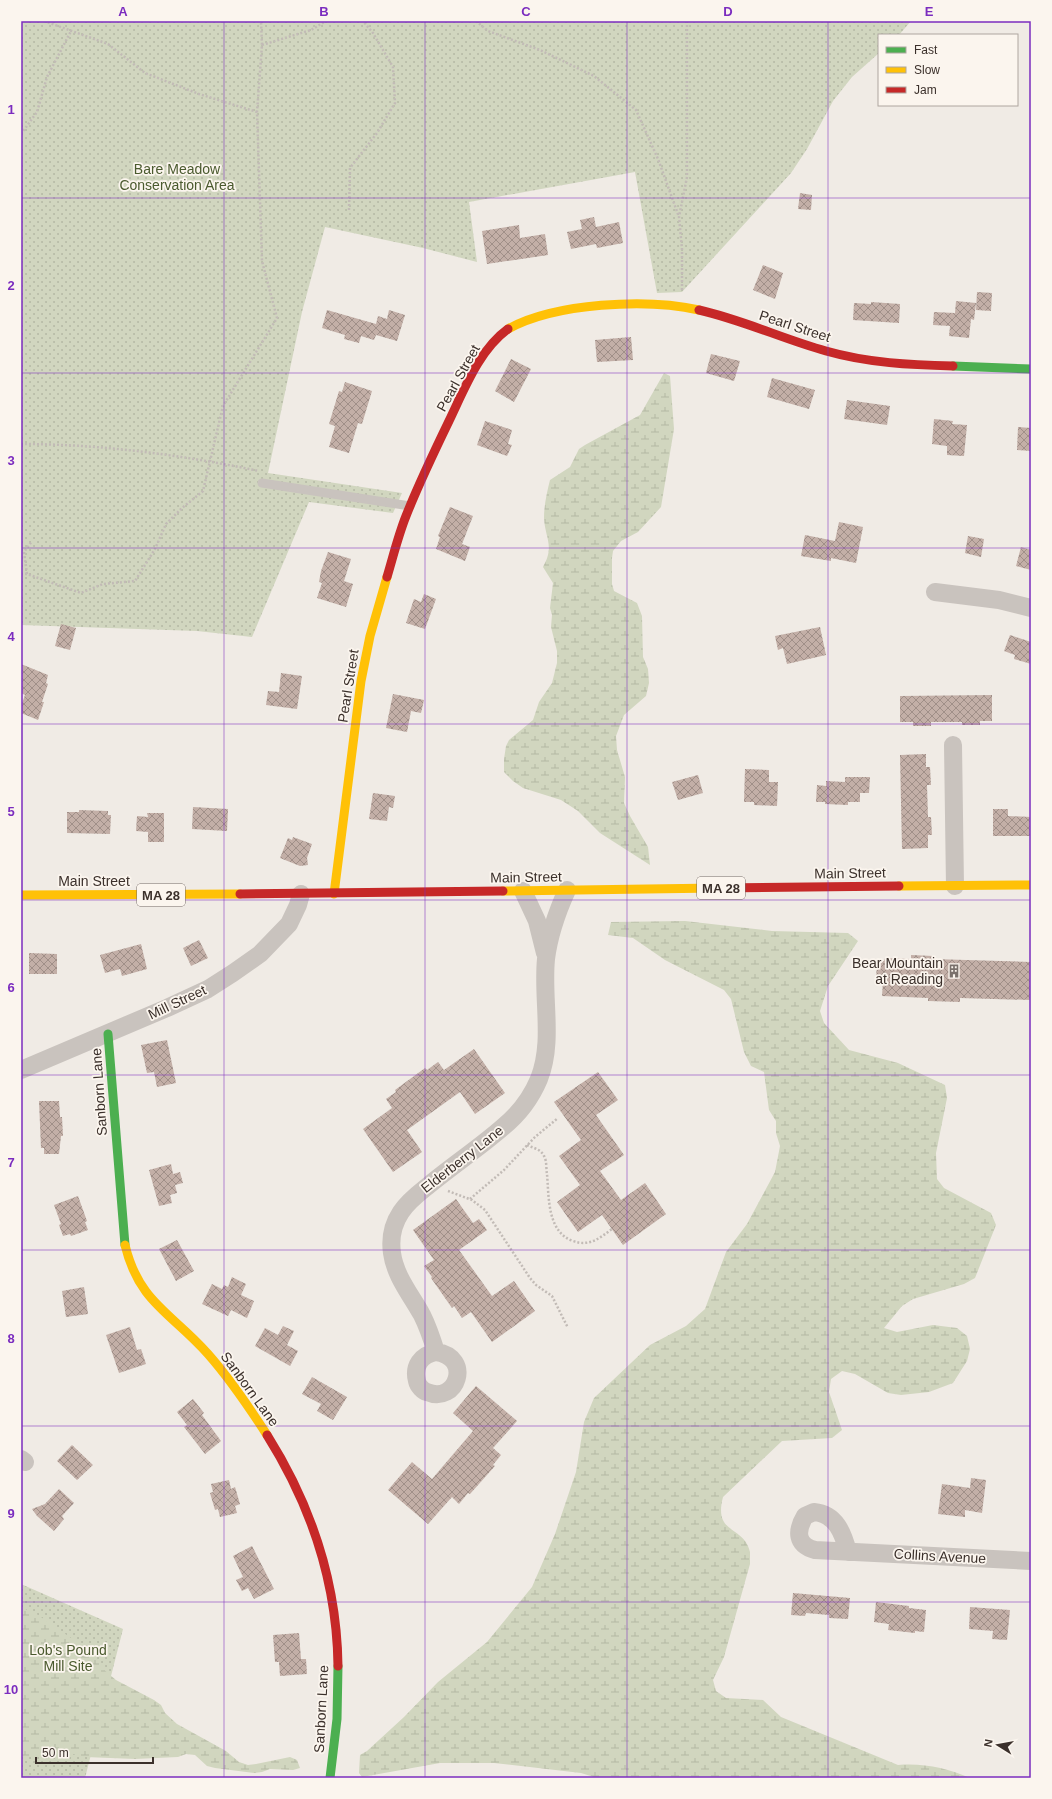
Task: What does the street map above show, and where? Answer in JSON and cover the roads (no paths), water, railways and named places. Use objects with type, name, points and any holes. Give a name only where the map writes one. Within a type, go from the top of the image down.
[{"type":"street","name":"Pearl Street","points":[[334,894],[343,834],[362,675],[372,628],[402,527],[410,506],[462,395],[488,351],[509,328],[530,318],[545,314],[605,307],[676,306],[711,313],[824,351],[864,360],[904,364],[1031,369]]},
{"type":"street","points":[[935,592],[999,600],[1031,608]]},
{"type":"street","points":[[953,745],[955,886]]},
{"type":"street","name":"Main Street","points":[[21,895],[334,894],[1031,885]]},
{"type":"street","name":"Elderberry Lane","points":[[436,1352],[422,1316],[402,1283],[392,1258],[391,1245],[393,1228],[400,1213],[408,1203],[503,1128],[520,1110],[536,1086],[546,1052],[546,960],[554,921],[567,890]]},
{"type":"street","name":"Elderberry Lane","points":[[523,891],[537,921],[546,960]]},
{"type":"street","name":"Mill Street","points":[[21,1070],[108,1034],[208,988],[255,958],[271,944],[289,924],[298,905],[301,894]]},
{"type":"street","name":"Sanborn Lane","points":[[108,1034],[124,1240],[135,1278],[151,1301],[201,1346],[236,1389],[279,1455],[305,1506],[318,1542],[331,1598],[338,1661],[337,1725],[330,1778]]},
{"type":"street","name":"Collins Avenue","points":[[848,1552],[1031,1561]]},
{"type":"lane","points":[[262,482],[410,506]]},
{"type":"place","name":"Bear Mountain at Reading","points":[[954,971]]},
{"type":"park label","name":"Bare Meadow Conservation Area","points":[[177,178]]},
{"type":"park label","name":"Lob's Pound Mill Site","points":[[68,1658]]}]
